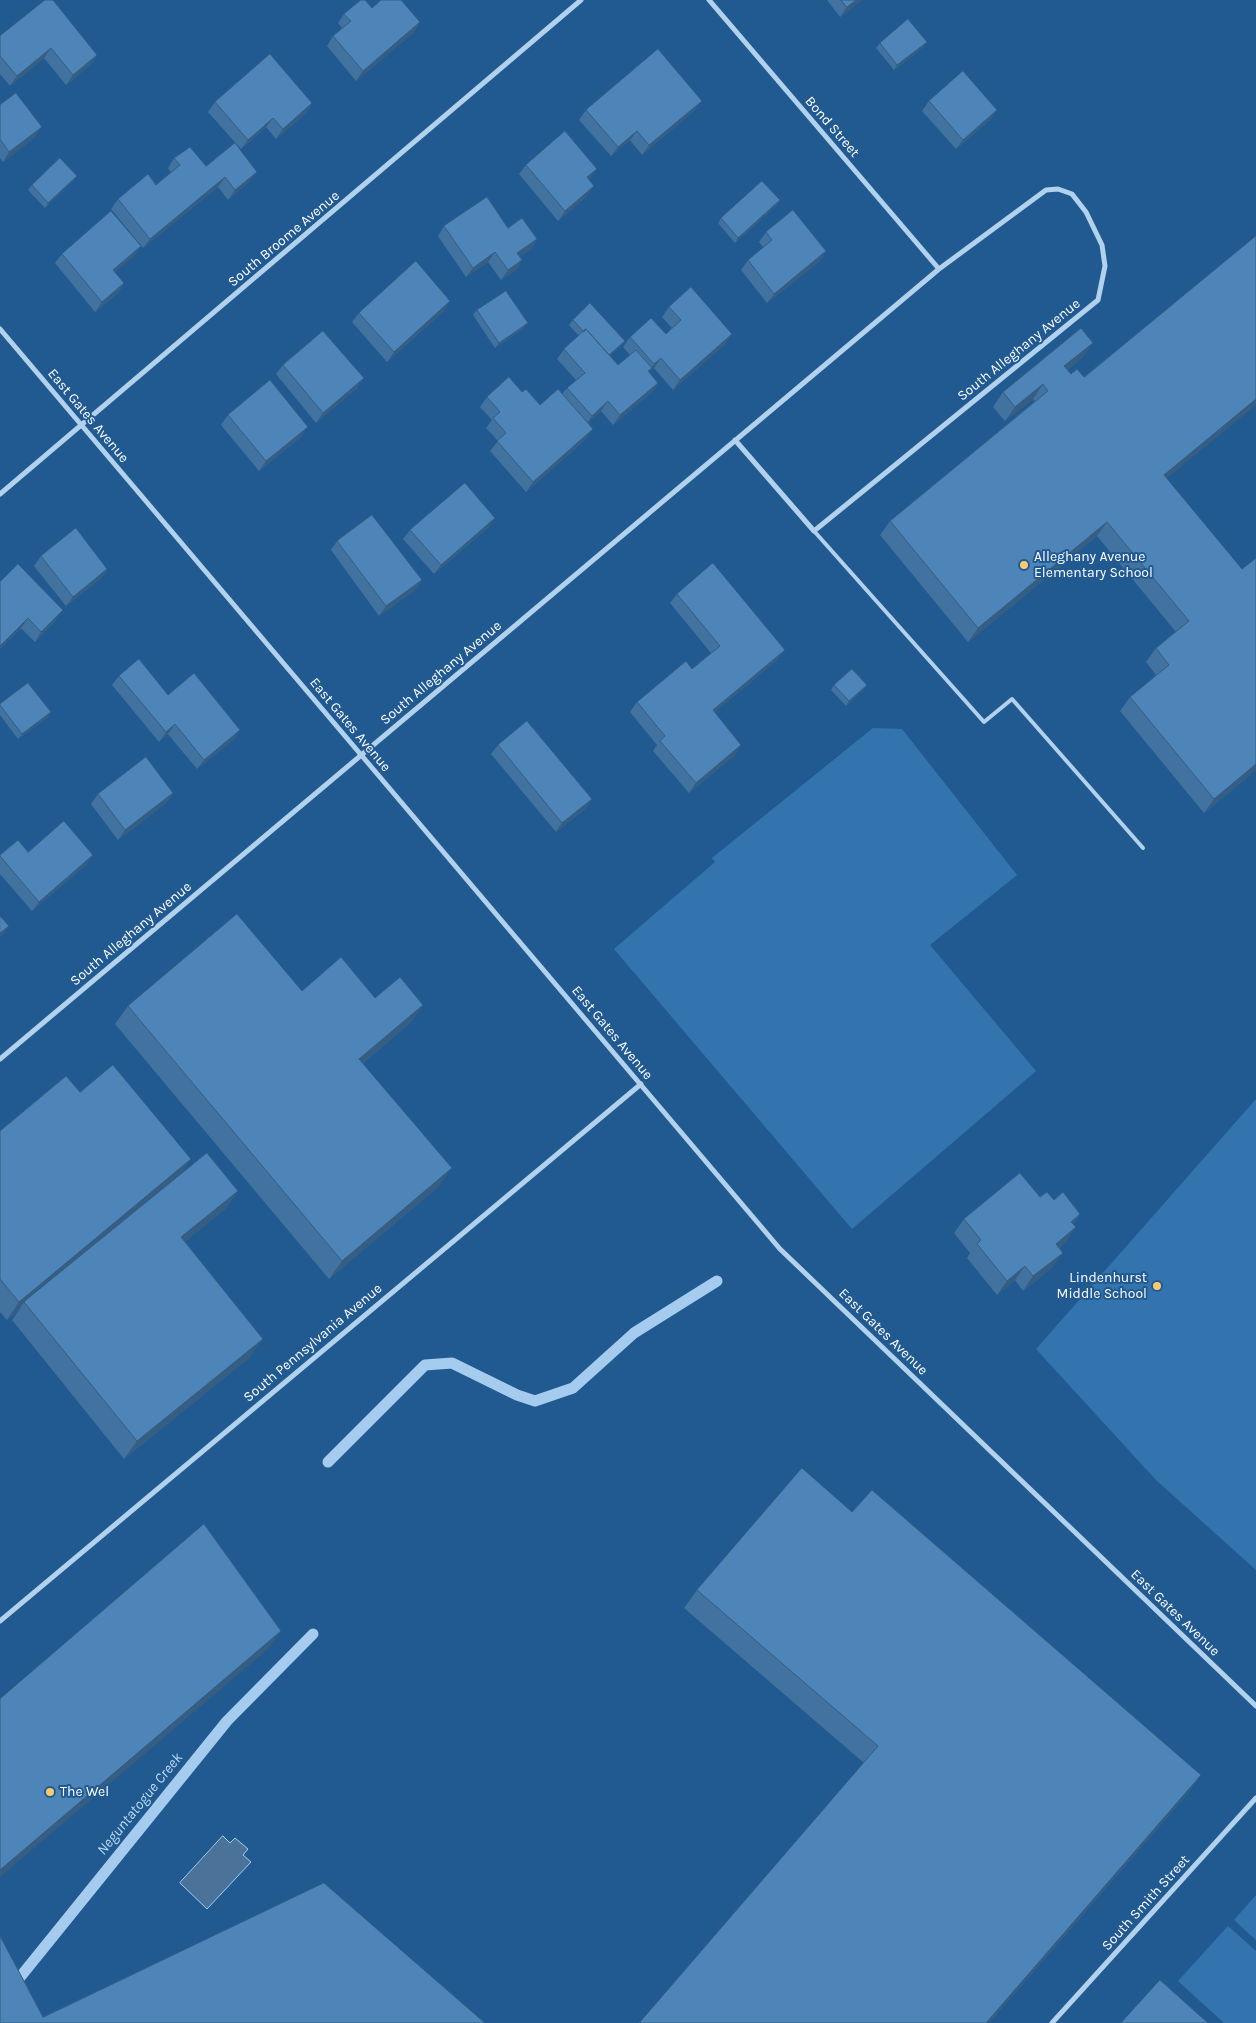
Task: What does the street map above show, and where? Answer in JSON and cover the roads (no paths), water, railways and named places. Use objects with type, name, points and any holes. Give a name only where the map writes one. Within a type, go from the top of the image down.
[{"type":"street","name":"South Broome Avenue","points":[[0,494],[581,0]]},
{"type":"street","name":"Bond Street","points":[[709,0],[939,269]]},
{"type":"street","name":"South Alleghany Avenue","points":[[0,1059],[939,269],[1046,190],[1058,188],[1072,194],[1086,212],[1102,245],[1105,266],[1098,300],[814,531]]},
{"type":"street","name":"East Gates Avenue","points":[[0,329],[780,1249],[1256,1706]]},
{"type":"street","points":[[735,440],[814,531]]},
{"type":"street","name":"South Pennsylvania Avenue","points":[[0,1620],[641,1084]]},
{"type":"street","name":"South Smith Street","points":[[1052,2023],[1256,1798]]},
{"type":"lane","points":[[814,531],[984,722],[1012,699],[1143,848]]},
{"type":"waterway","name":"Neguntatogue Creek","points":[[328,1462],[425,1365],[452,1363],[517,1395],[535,1401],[573,1388],[634,1333],[717,1281]]},
{"type":"waterway","name":"Neguntatogue Creek","points":[[0,2002],[227,1721],[313,1634]]},
{"type":"place","name":"Alleghany Avenue Elementary School","points":[[1024,565]]},
{"type":"place","name":"Lindenhurst Middle School","points":[[1157,1286]]},
{"type":"place","name":"The Wel","points":[[50,1792]]}]
